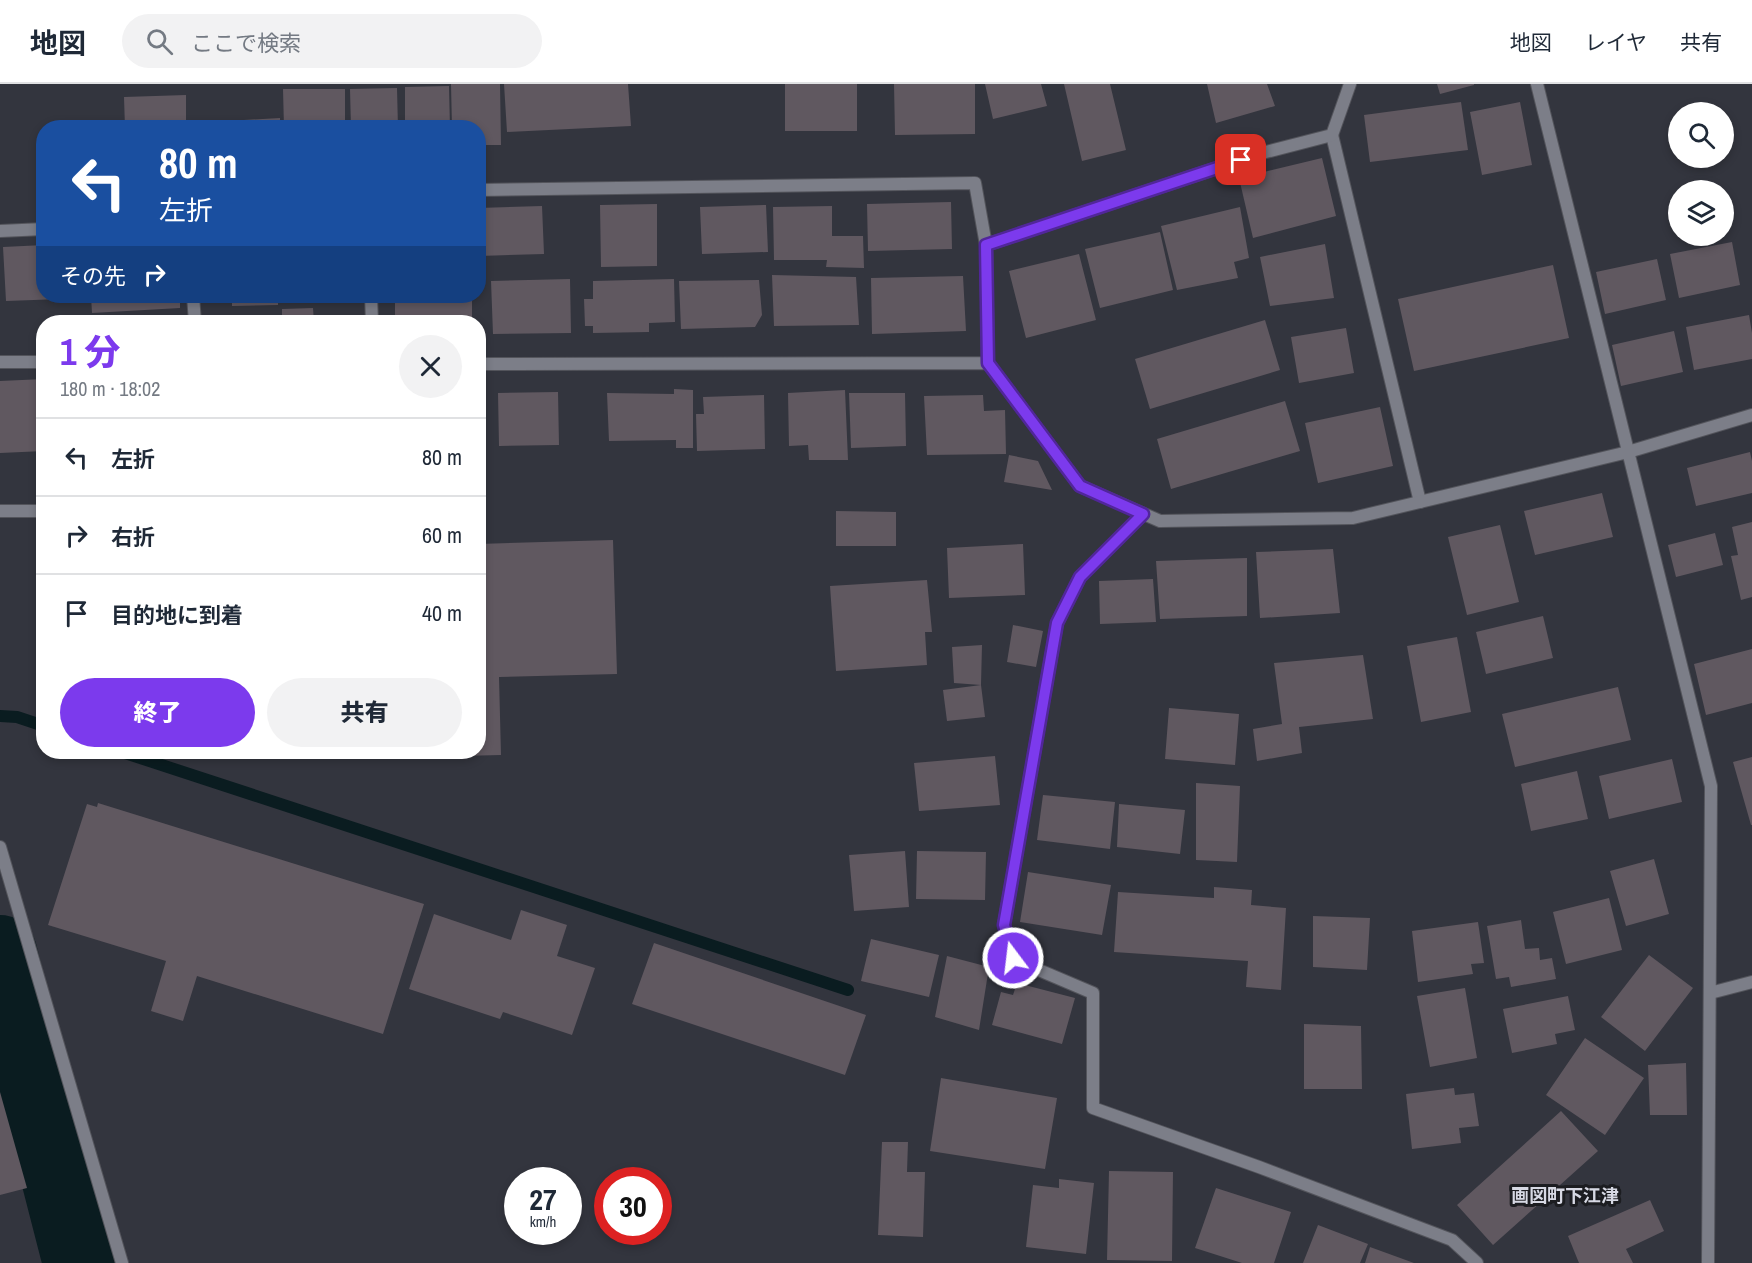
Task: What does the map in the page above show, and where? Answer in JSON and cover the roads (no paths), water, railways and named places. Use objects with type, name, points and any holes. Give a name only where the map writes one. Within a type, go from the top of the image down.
[{"type":"street","points":[[1350,84],[1332,135],[1420,502]]},
{"type":"street","points":[[1537,84],[1711,786],[1708,1263]]},
{"type":"street","points":[[986,245],[1262,153],[1332,135]]},
{"type":"street","points":[[486,190],[975,183],[986,245],[988,363],[1080,486],[1160,521],[1353,518],[1628,452],[1752,415]]},
{"type":"street","points":[[0,231],[36,229]]},
{"type":"street","points":[[0,362],[36,363]]},
{"type":"street","points":[[486,364],[988,363]]},
{"type":"street","points":[[0,511],[36,511]]},
{"type":"street","points":[[1143,514],[1080,577],[1057,623],[1004,925],[1013,958],[1093,993],[1093,1107],[1452,1240],[1477,1263]]},
{"type":"street","points":[[0,847],[122,1263]]},
{"type":"street","points":[[1710,993],[1752,982]]},
{"type":"waterway","points":[[0,716],[17,717],[36,723]]},
{"type":"waterway","points":[[143,759],[848,990]]},
{"type":"waterway","points":[[0,952],[80,1263]]},
{"type":"district","name":"画図町下江津","points":[[1565,1195]]}]
